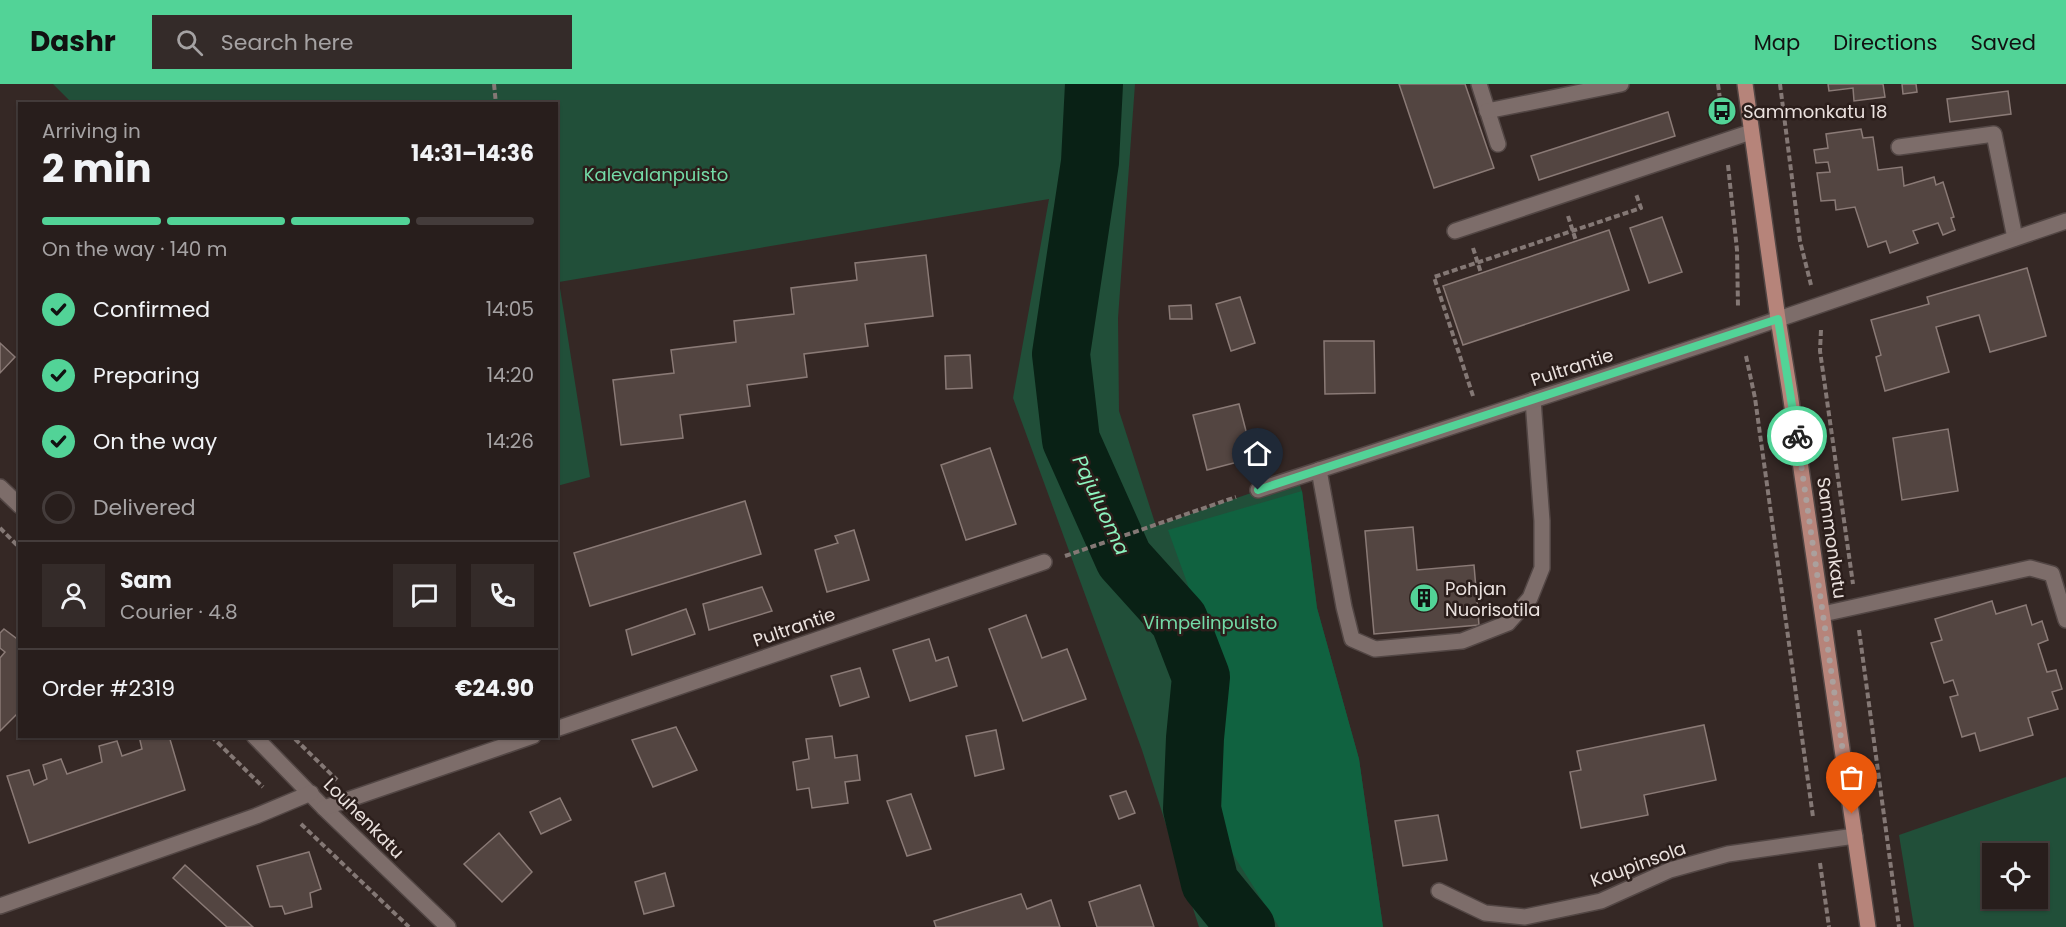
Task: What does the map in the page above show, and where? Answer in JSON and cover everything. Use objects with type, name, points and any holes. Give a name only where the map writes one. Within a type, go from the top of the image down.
[{"type":"main road","name":"Sammonkatu","points":[[1745,84],[1868,927]]},
{"type":"street","points":[[1479,84],[1498,144]]},
{"type":"street","points":[[1487,111],[1621,84]]},
{"type":"street","points":[[1455,231],[1751,132]]},
{"type":"street","points":[[1899,147],[1994,134],[2015,238]]},
{"type":"street","name":"Pultrantie","points":[[1258,490],[1742,331],[2066,221]]},
{"type":"street","points":[[1319,470],[1352,639],[1375,649],[1462,641],[1508,623],[1530,598],[1542,568],[1542,521],[1533,400]]},
{"type":"street","points":[[0,487],[18,504]]},
{"type":"street","name":"Pultrantie","points":[[558,728],[1044,562]]},
{"type":"street","points":[[1823,614],[2030,568],[2052,574],[2066,620]]},
{"type":"street","name":"Louhenkatu","points":[[256,738],[324,808],[447,927]]},
{"type":"street","points":[[324,808],[527,738]]},
{"type":"street","points":[[0,906],[256,816],[311,793]]},
{"type":"street","name":"Kaupinsola","points":[[1439,891],[1485,913],[1525,917],[1601,901],[1670,870],[1728,855],[1855,836]]},
{"type":"path","points":[[494,84],[496,102]]},
{"type":"path","points":[[1718,84],[1737,250],[1738,307],[1755,398],[1829,927]]},
{"type":"path","points":[[1780,84],[1800,241],[1821,326],[1820,351],[1899,927]]},
{"type":"path","points":[[1480,417],[1434,277],[1641,208],[1629,173]]},
{"type":"path","points":[[1090,548],[1258,490]]},
{"type":"path","points":[[0,528],[18,546]]},
{"type":"path","points":[[213,738],[409,927]]},
{"type":"path","points":[[294,738],[355,797]]},
{"type":"green space","name":"Kalevalanpuisto","points":[[53,84],[1135,84],[1118,318],[1119,411],[1156,526],[1297,477],[1302,491],[1317,608],[1359,759],[1383,927],[1199,927],[1142,750],[1013,398],[1049,199],[559,282],[590,477],[558,486],[558,102],[71,102]]},
{"type":"green space","name":"Vimpelinpuisto","points":[[1302,491],[1317,608],[1359,759],[1383,927],[1279,927],[1222,837],[1219,690],[1203,627],[1168,530]]},
{"type":"green space","points":[[2066,777],[2066,927],[1914,927],[1899,835]]},
{"type":"building","points":[[1399,84],[1465,84],[1494,168],[1434,188]]},
{"type":"building","points":[[1828,84],[1883,84],[1885,97],[1854,101],[1853,88],[1829,91]]},
{"type":"building","points":[[1902,84],[1916,84],[1917,92],[1903,94]]},
{"type":"building","points":[[2008,91],[2011,114],[1950,122],[1947,99]]},
{"type":"building","points":[[1668,112],[1675,136],[1539,180],[1531,156]]},
{"type":"building","points":[[1861,129],[1863,138],[1873,137],[1878,170],[1902,167],[1904,186],[1934,177],[1936,185],[1943,182],[1954,217],[1951,218],[1955,230],[1943,235],[1938,223],[1913,231],[1918,243],[1890,253],[1886,241],[1868,247],[1855,207],[1836,210],[1835,200],[1821,201],[1817,173],[1830,172],[1828,162],[1816,163],[1814,150],[1828,148],[1826,134]]},
{"type":"building","points":[[1662,217],[1682,272],[1649,283],[1630,228]]},
{"type":"building","points":[[1609,230],[1629,290],[1463,345],[1443,286]]},
{"type":"building","points":[[926,255],[933,316],[865,324],[868,346],[804,354],[807,377],[747,385],[750,406],[680,415],[683,438],[621,445],[613,380],[674,373],[671,350],[736,342],[734,321],[794,314],[791,288],[857,280],[855,263]]},
{"type":"building","points":[[2027,268],[2046,336],[1990,352],[1979,315],[1936,327],[1949,372],[1885,391],[1876,357],[1881,355],[1871,320],[1929,304],[1927,297]]},
{"type":"building","points":[[1240,297],[1255,343],[1231,351],[1216,304]]},
{"type":"building","points":[[1191,305],[1192,319],[1170,319],[1169,306]]},
{"type":"building","points":[[1324,341],[1374,341],[1375,393],[1325,394]]},
{"type":"building","points":[[0,343],[15,357],[0,373]]},
{"type":"building","points":[[970,355],[972,388],[946,389],[945,356]]},
{"type":"building","points":[[1239,404],[1253,458],[1207,470],[1193,415]]},
{"type":"building","points":[[1948,429],[1958,491],[1902,500],[1893,438]]},
{"type":"building","points":[[990,448],[1016,524],[966,540],[941,465]]},
{"type":"building","points":[[745,501],[761,554],[590,606],[574,553]]},
{"type":"building","name":"Pohjan Nuorisotila","points":[[1413,527],[1417,570],[1474,565],[1479,625],[1374,634],[1365,531]]},
{"type":"building","points":[[854,530],[869,580],[827,592],[815,550],[838,543],[835,536]]},
{"type":"building","points":[[762,587],[772,611],[709,630],[703,604]]},
{"type":"building","points":[[1992,601],[1996,614],[2026,605],[2032,625],[2042,621],[2048,640],[2038,644],[2047,672],[2056,670],[2062,689],[2052,692],[2058,709],[2028,718],[2033,735],[1980,751],[1975,733],[1962,737],[1950,697],[1958,695],[1953,680],[1944,683],[1931,643],[1942,640],[1935,619]]},
{"type":"building","points":[[686,609],[695,634],[632,655],[626,630]]},
{"type":"building","points":[[1026,615],[1042,658],[1067,649],[1086,699],[1023,721],[989,629]]},
{"type":"building","points":[[4,629],[16,638],[18,636],[18,713],[0,731],[0,658],[5,652],[0,648],[0,633]]},
{"type":"building","points":[[929,639],[936,661],[948,657],[957,686],[910,701],[893,650]]},
{"type":"building","points":[[860,668],[869,697],[840,706],[831,676]]},
{"type":"building","points":[[1704,725],[1716,780],[1644,795],[1648,815],[1581,828],[1570,772],[1581,770],[1577,751]]},
{"type":"building","points":[[676,727],[697,770],[653,787],[632,740]]},
{"type":"building","points":[[996,730],[1004,769],[975,776],[966,736]]},
{"type":"building","points":[[832,736],[835,758],[857,755],[860,780],[845,782],[848,803],[812,808],[809,788],[797,790],[793,762],[809,759],[806,739]]},
{"type":"building","points":[[139,738],[170,738],[185,790],[29,843],[7,776],[29,770],[34,785],[47,779],[43,765],[61,759],[67,774],[102,762],[99,746],[117,741],[122,756],[142,749]]},
{"type":"building","points":[[1126,791],[1135,813],[1119,819],[1110,796]]},
{"type":"building","points":[[911,794],[931,849],[907,856],[887,801]]},
{"type":"building","points":[[560,798],[571,820],[541,834],[530,812]]},
{"type":"building","points":[[1438,815],[1447,860],[1403,866],[1395,821]]},
{"type":"building","points":[[499,833],[532,872],[502,902],[464,864]]},
{"type":"building","points":[[309,852],[321,889],[310,893],[312,907],[285,914],[282,906],[270,907],[257,866]]},
{"type":"building","points":[[185,865],[253,927],[227,927],[173,878]]},
{"type":"building","points":[[665,873],[674,906],[644,914],[635,882]]},
{"type":"building","points":[[1140,885],[1154,927],[1097,927],[1089,902]]},
{"type":"building","points":[[1021,894],[1027,909],[1051,900],[1060,927],[936,927],[934,921]]},
{"type":"waterway","name":"Pajuluoma","points":[[1094,84],[1090,162],[1061,354],[1071,440],[1124,559],[1179,620],[1201,677],[1195,738],[1192,809],[1210,883],[1246,927]]},
{"type":"way so far","points":[[1797,436],[1852,814]]},
{"type":"place","name":"Sammonkatu 18","points":[[1722,111]]},
{"type":"place","name":"Pohjan Nuorisotila","points":[[1424,598]]},
{"type":"route","points":[[1258,490],[1778,319],[1797,436]]}]
